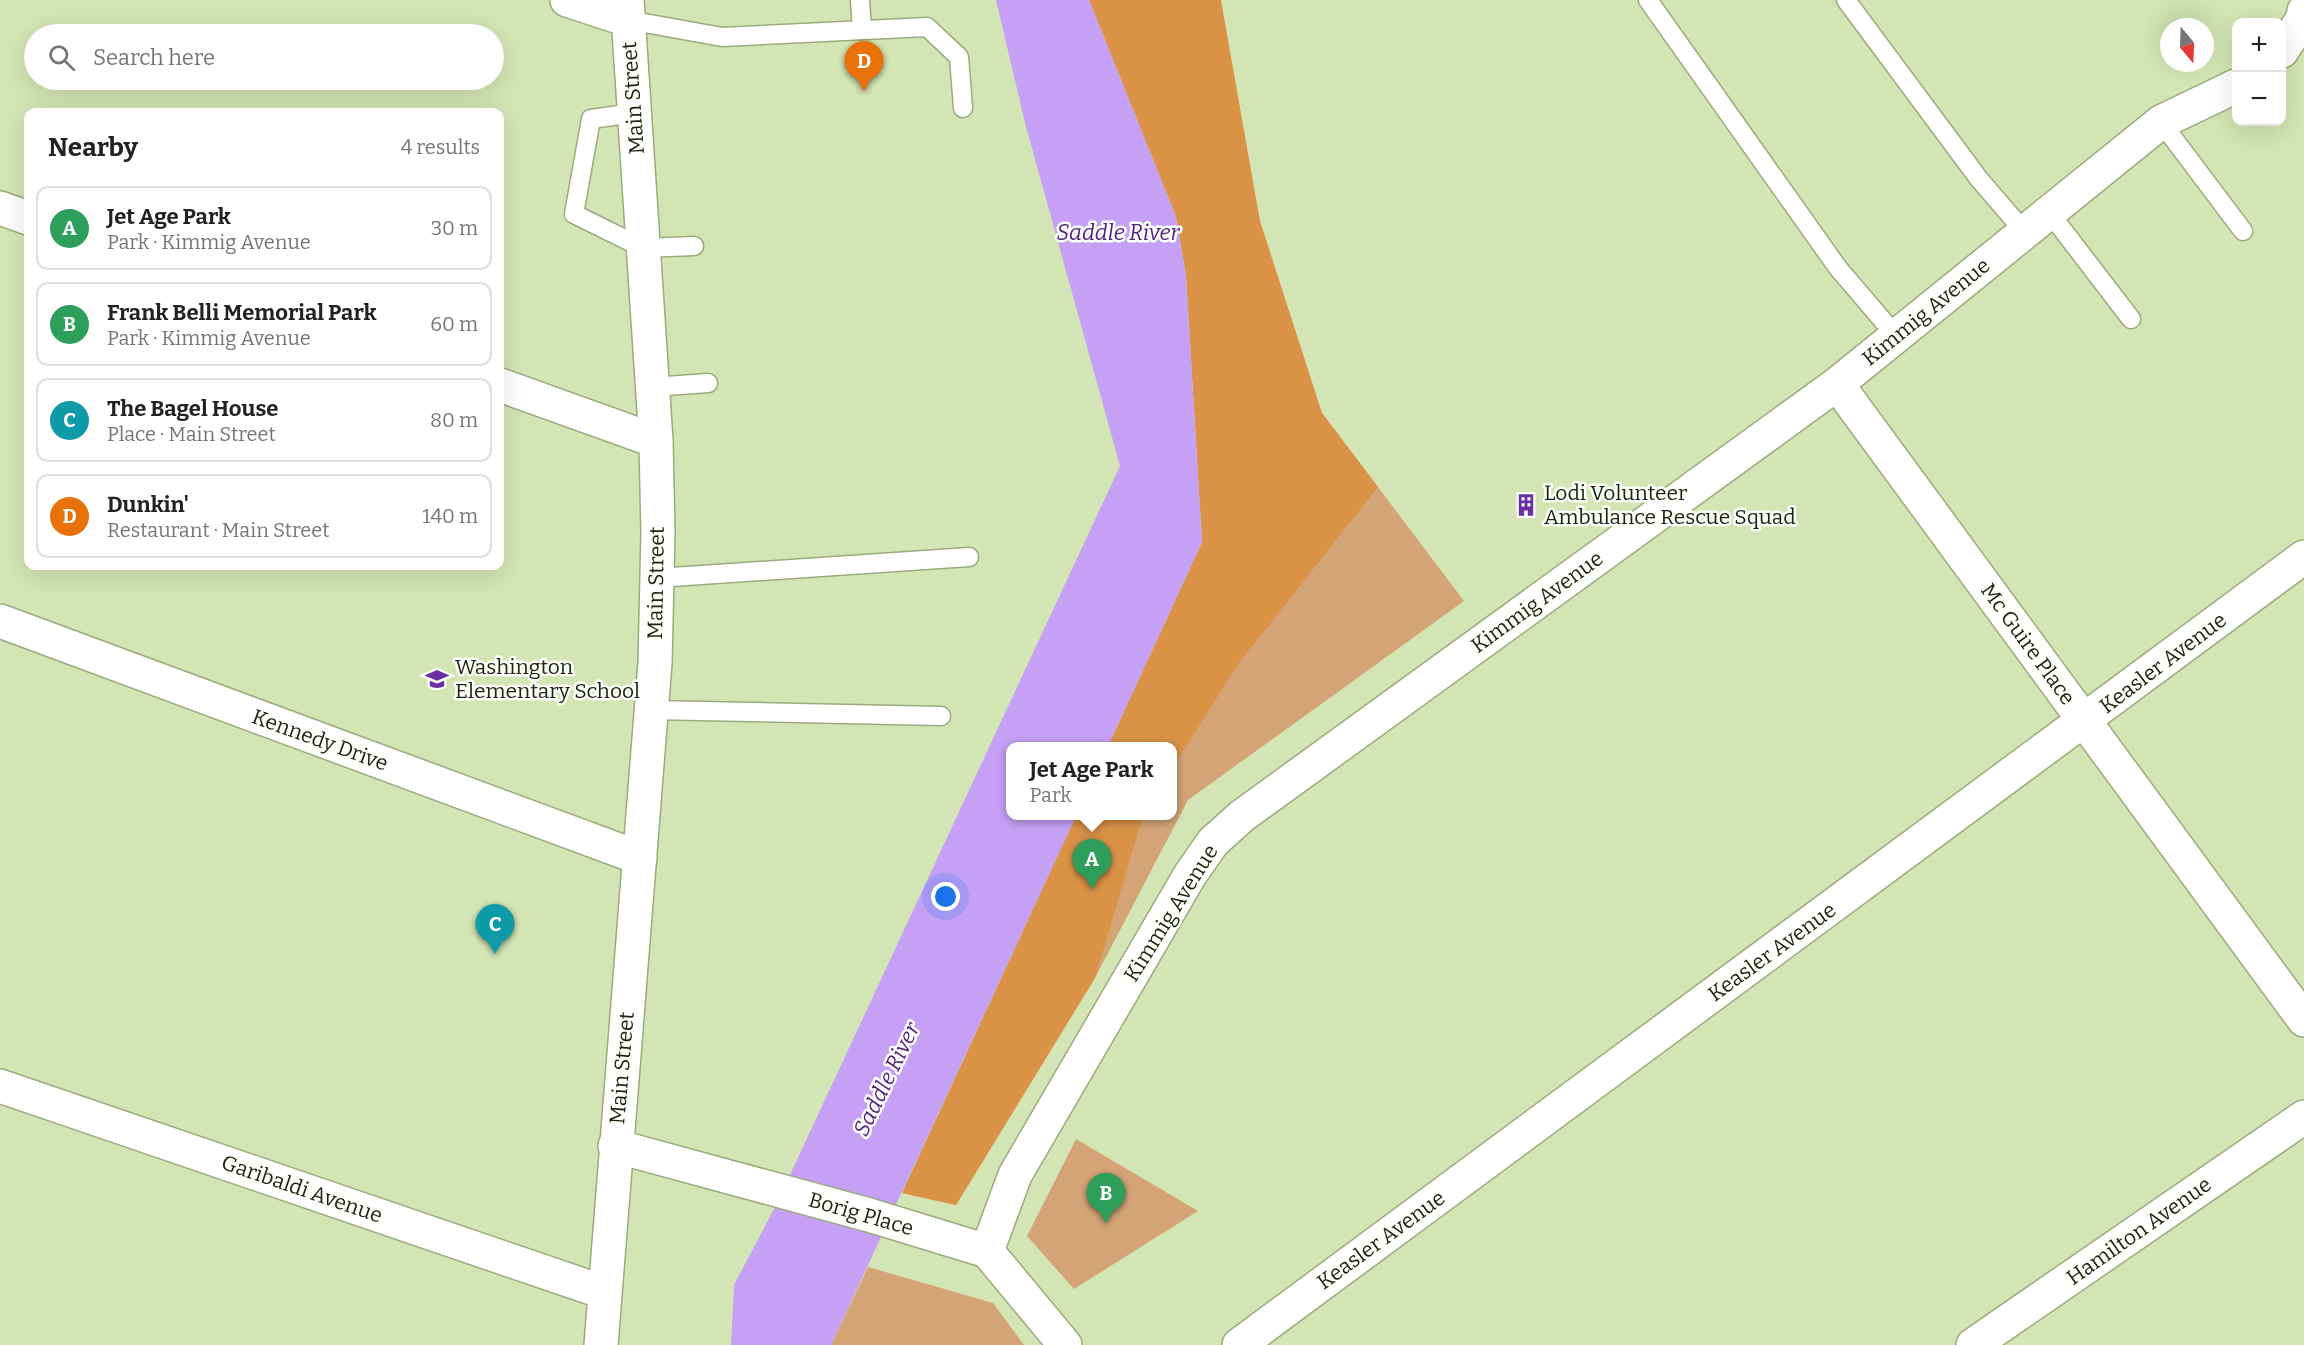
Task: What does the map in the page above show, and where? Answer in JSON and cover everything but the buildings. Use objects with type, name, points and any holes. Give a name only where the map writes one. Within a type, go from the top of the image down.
[{"type":"street","points":[[567,0],[627,10]]},
{"type":"street","name":"Main Street","points":[[601,1345],[603,1292],[651,711],[657,578],[656,441],[627,10]]},
{"type":"street","points":[[2286,45],[2303,18],[2304,11]]},
{"type":"street","points":[[2286,59],[2304,48]]},
{"type":"street","name":"Kimmig Avenue","points":[[987,1251],[1016,1175],[1190,875],[1213,842],[1252,809],[1837,384],[2161,122],[2232,88]]},
{"type":"street","points":[[0,208],[24,217]]},
{"type":"street","name":"Mc Guire Place","points":[[1837,384],[2304,1020]]},
{"type":"street","points":[[504,386],[656,441]]},
{"type":"street","name":"Keasler Avenue","points":[[1239,1345],[2304,557]]},
{"type":"street","name":"Kennedy Drive","points":[[0,621],[640,858]]},
{"type":"street","name":"Garibaldi Avenue","points":[[0,1086],[603,1292]]},
{"type":"street","name":"Hamilton Avenue","points":[[1973,1345],[2010,1335],[2304,1117]]},
{"type":"street","name":"Borig Place","points":[[615,1146],[987,1251]]},
{"type":"street","points":[[987,1251],[1065,1345]]},
{"type":"lane","points":[[860,0],[862,30]]},
{"type":"lane","points":[[1648,0],[1838,268],[1896,336]]},
{"type":"lane","points":[[1846,0],[1979,179],[2016,222],[2041,219],[2131,319]]},
{"type":"lane","points":[[627,10],[722,37],[927,27],[959,57],[963,108]]},
{"type":"lane","points":[[634,113],[591,118],[574,214],[643,248],[694,246]]},
{"type":"lane","points":[[2161,122],[2243,231]]},
{"type":"lane","points":[[652,387],[708,383]]},
{"type":"lane","points":[[657,578],[969,557]]},
{"type":"lane","points":[[651,711],[941,716]]},
{"type":"shaded area","points":[[1089,0],[1221,0],[1260,221],[1322,413],[1378,487],[1239,663],[1177,761],[1177,742],[1110,742],[1202,542],[1186,276],[1176,217]]},
{"type":"shaded area","points":[[1322,413],[1464,601],[1188,800],[1095,978],[956,1205],[902,1193],[1074,820],[1177,820],[1177,742],[1175,742]]},
{"type":"shaded area","points":[[1074,820],[1142,820],[1095,978],[956,1205],[902,1193]]},
{"type":"shaded area","points":[[1076,1139],[1198,1211],[1074,1289],[1027,1236]]},
{"type":"shaded area","points":[[868,1267],[993,1303],[1024,1345],[831,1345]]},
{"type":"water","name":"Saddle River","points":[[996,0],[1089,0],[1176,217],[1186,276],[1202,542],[1110,742],[1006,742],[1006,820],[1074,820],[831,1345],[731,1345],[734,1285],[775,1207],[1120,466],[1025,123]]},
{"type":"place","name":"Dunkin'","points":[[864,91]]},
{"type":"place","name":"Lodi Volunteer Ambulance Rescue Squad","points":[[1526,505]]},
{"type":"place","name":"Washington Elementary School","points":[[437,679]]},
{"type":"place","name":"Jet Age Park","points":[[1092,889]]},
{"type":"place","name":"The Bagel House","points":[[495,954]]},
{"type":"place","name":"Frank Belli Memorial Park","points":[[1106,1223]]}]
